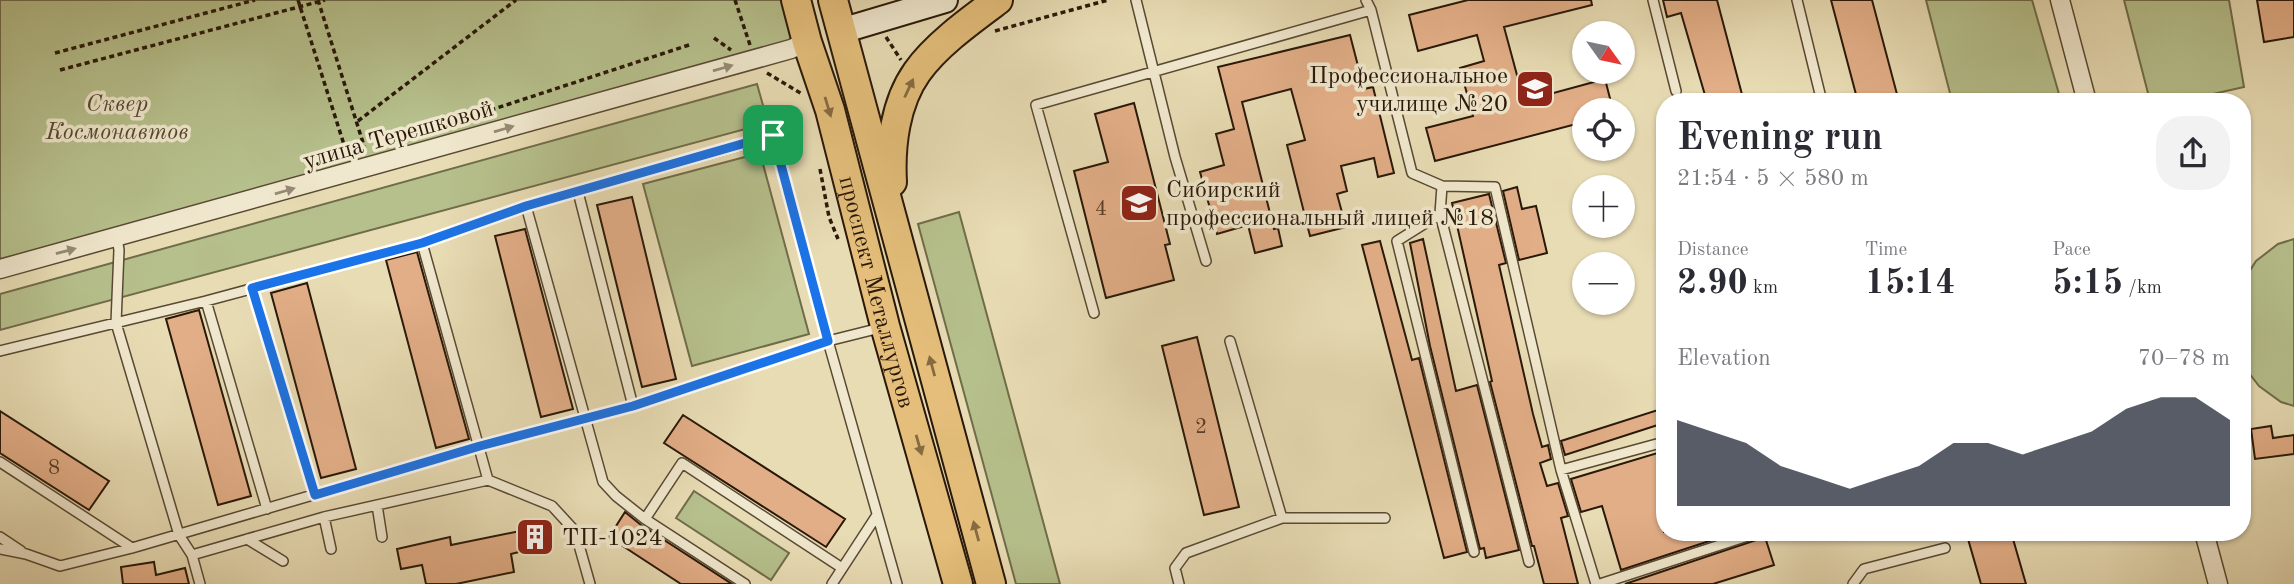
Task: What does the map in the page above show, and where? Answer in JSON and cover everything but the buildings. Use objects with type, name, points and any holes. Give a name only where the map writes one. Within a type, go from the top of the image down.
[{"type":"main road","name":"проспект Металлургов","points":[[796,0],[830,110],[886,326],[958,584]]},
{"type":"main road","name":"проспект Металлургов","points":[[833,0],[991,584]]},
{"type":"main road","points":[[807,42],[945,0]]},
{"type":"main road","points":[[895,227],[891,171],[894,134],[900,106],[916,73],[953,36],[998,0]]},
{"type":"street","points":[[2060,0],[2085,93]]},
{"type":"street","name":"улица Терешковой","points":[[0,269],[792,49],[807,42]]},
{"type":"street","points":[[2206,541],[2218,584]]},
{"type":"lane","points":[[1136,0],[1175,157],[1206,261]]},
{"type":"lane","points":[[1366,0],[1371,10],[1412,173],[1442,186],[1495,187],[1560,470],[1598,584],[1732,541]]},
{"type":"lane","points":[[1653,0],[1676,92]]},
{"type":"lane","points":[[1797,0],[1820,93]]},
{"type":"lane","points":[[1094,313],[1037,106],[1371,10]]},
{"type":"lane","points":[[0,351],[206,301],[422,243],[526,206],[773,135],[897,584]]},
{"type":"lane","points":[[1442,186],[1440,214],[1529,562]]},
{"type":"lane","points":[[578,192],[633,406]]},
{"type":"lane","points":[[526,206],[603,482],[645,519],[745,584]]},
{"type":"lane","points":[[1440,214],[1397,241],[1474,552]]},
{"type":"lane","points":[[117,238],[117,323],[179,535],[192,555],[200,584]]},
{"type":"lane","points":[[422,243],[488,480]]},
{"type":"lane","points":[[252,288],[315,495]]},
{"type":"lane","points":[[206,301],[267,509]]},
{"type":"lane","points":[[0,549],[26,554],[60,566],[132,548],[480,446],[633,406],[828,341],[886,326]]},
{"type":"lane","points":[[1230,341],[1282,518]]},
{"type":"lane","points":[[1560,470],[1656,444]]},
{"type":"lane","points":[[0,462],[132,548]]},
{"type":"lane","points":[[645,519],[682,463],[842,568]]},
{"type":"lane","points":[[192,555],[324,517],[488,480],[552,506],[575,531],[590,584]]},
{"type":"lane","points":[[377,505],[382,537]]},
{"type":"lane","points":[[832,584],[877,516]]},
{"type":"lane","points":[[324,517],[331,550]]},
{"type":"lane","points":[[1179,584],[1175,568],[1186,553],[1282,518],[1385,519]]},
{"type":"lane","points":[[0,537],[26,554]]},
{"type":"lane","points":[[247,539],[283,561]]},
{"type":"lane","points":[[1853,584],[1864,569],[1945,548]]},
{"type":"path","points":[[55,53],[255,0]]},
{"type":"path","points":[[298,0],[347,156]]},
{"type":"path","points":[[60,70],[325,0]]},
{"type":"path","points":[[358,121],[516,0]]},
{"type":"path","points":[[736,0],[755,59]]},
{"type":"path","points":[[985,34],[1108,0]]},
{"type":"path","points":[[318,1],[366,151]]},
{"type":"green space","name":"Сквер Космонавтов","points":[[0,0],[796,0],[807,42],[0,269]]},
{"type":"green space","points":[[1926,0],[2032,0],[2059,93],[1950,93]]},
{"type":"green space","points":[[2124,0],[2229,0],[2244,87],[2217,93],[2148,93]]},
{"type":"green space","points":[[757,84],[768,123],[0,330],[0,294]]},
{"type":"green space","points":[[760,153],[809,334],[692,366],[643,184]]},
{"type":"green space","points":[[959,212],[1060,584],[1016,584],[918,224]]},
{"type":"green space","points":[[2294,239],[2294,406],[2281,402],[2259,386],[2251,376],[2251,269],[2256,261],[2278,244]]},
{"type":"green space","points":[[694,491],[789,553],[771,580],[676,518]]},
{"type":"place","name":"Профессиональное училище №20","points":[[1535,89]]},
{"type":"place","name":"Сибирский профессиональный лицей №18","points":[[1139,203]]},
{"type":"place","name":"ТП-1024","points":[[535,537]]},
{"type":"route","points":[[773,135],[828,341],[633,406],[480,446],[315,495],[252,288],[422,243],[526,206],[773,135]]}]
